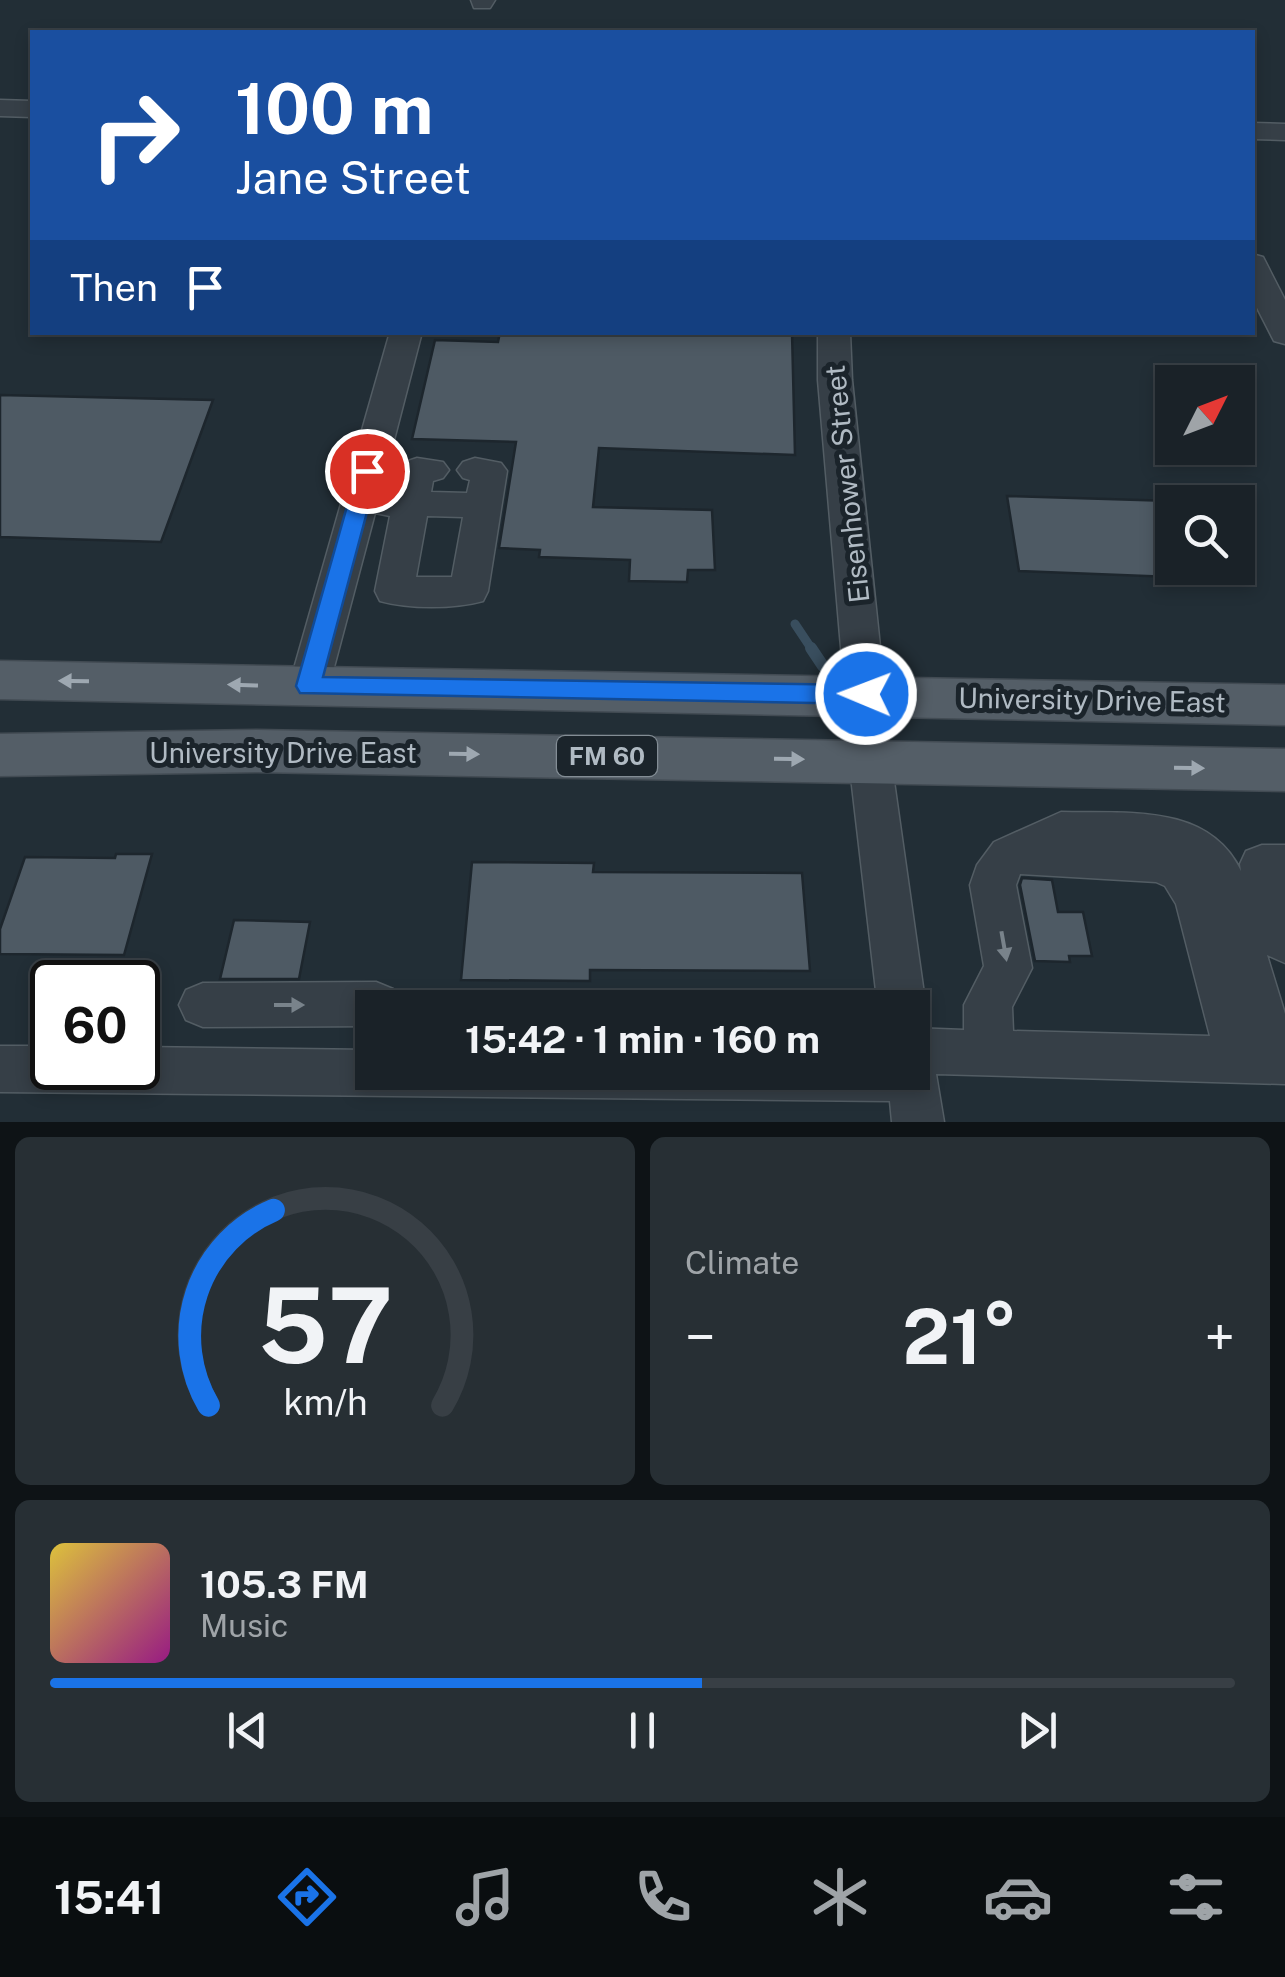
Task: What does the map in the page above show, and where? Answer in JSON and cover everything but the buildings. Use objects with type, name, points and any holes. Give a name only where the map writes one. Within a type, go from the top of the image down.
[{"type":"main road","name":"University Drive East","points":[[0,680],[1285,705]]},
{"type":"main road","name":"University Drive East","points":[[0,754],[258,751],[1285,770]]},
{"type":"street","points":[[0,108],[30,109]]},
{"type":"street","points":[[1255,131],[1285,132]]},
{"type":"street","points":[[1255,269],[1285,334]]},
{"type":"street","points":[[308,686],[405,335]]},
{"type":"street","name":"Eisenhower Street","points":[[834,335],[835,380],[866,694]]},
{"type":"street","points":[[358,504],[410,504],[479,488],[469,591],[394,592],[410,504],[417,470],[431,470]]},
{"type":"street","points":[[870,760],[900,990]]},
{"type":"street","points":[[930,1075],[989,1052],[1267,1060],[1198,898],[1181,873],[1159,864],[1010,855],[999,866],[993,885],[1008,968],[988,1005],[989,1052]]},
{"type":"street","points":[[1274,864],[1285,943]]},
{"type":"street","points":[[202,1005],[355,1004]]},
{"type":"street","points":[[0,1069],[355,1074]]},
{"type":"waterway","points":[[795,624],[823,666]]},
{"type":"route","points":[[367,471],[308,686],[866,694]]}]
